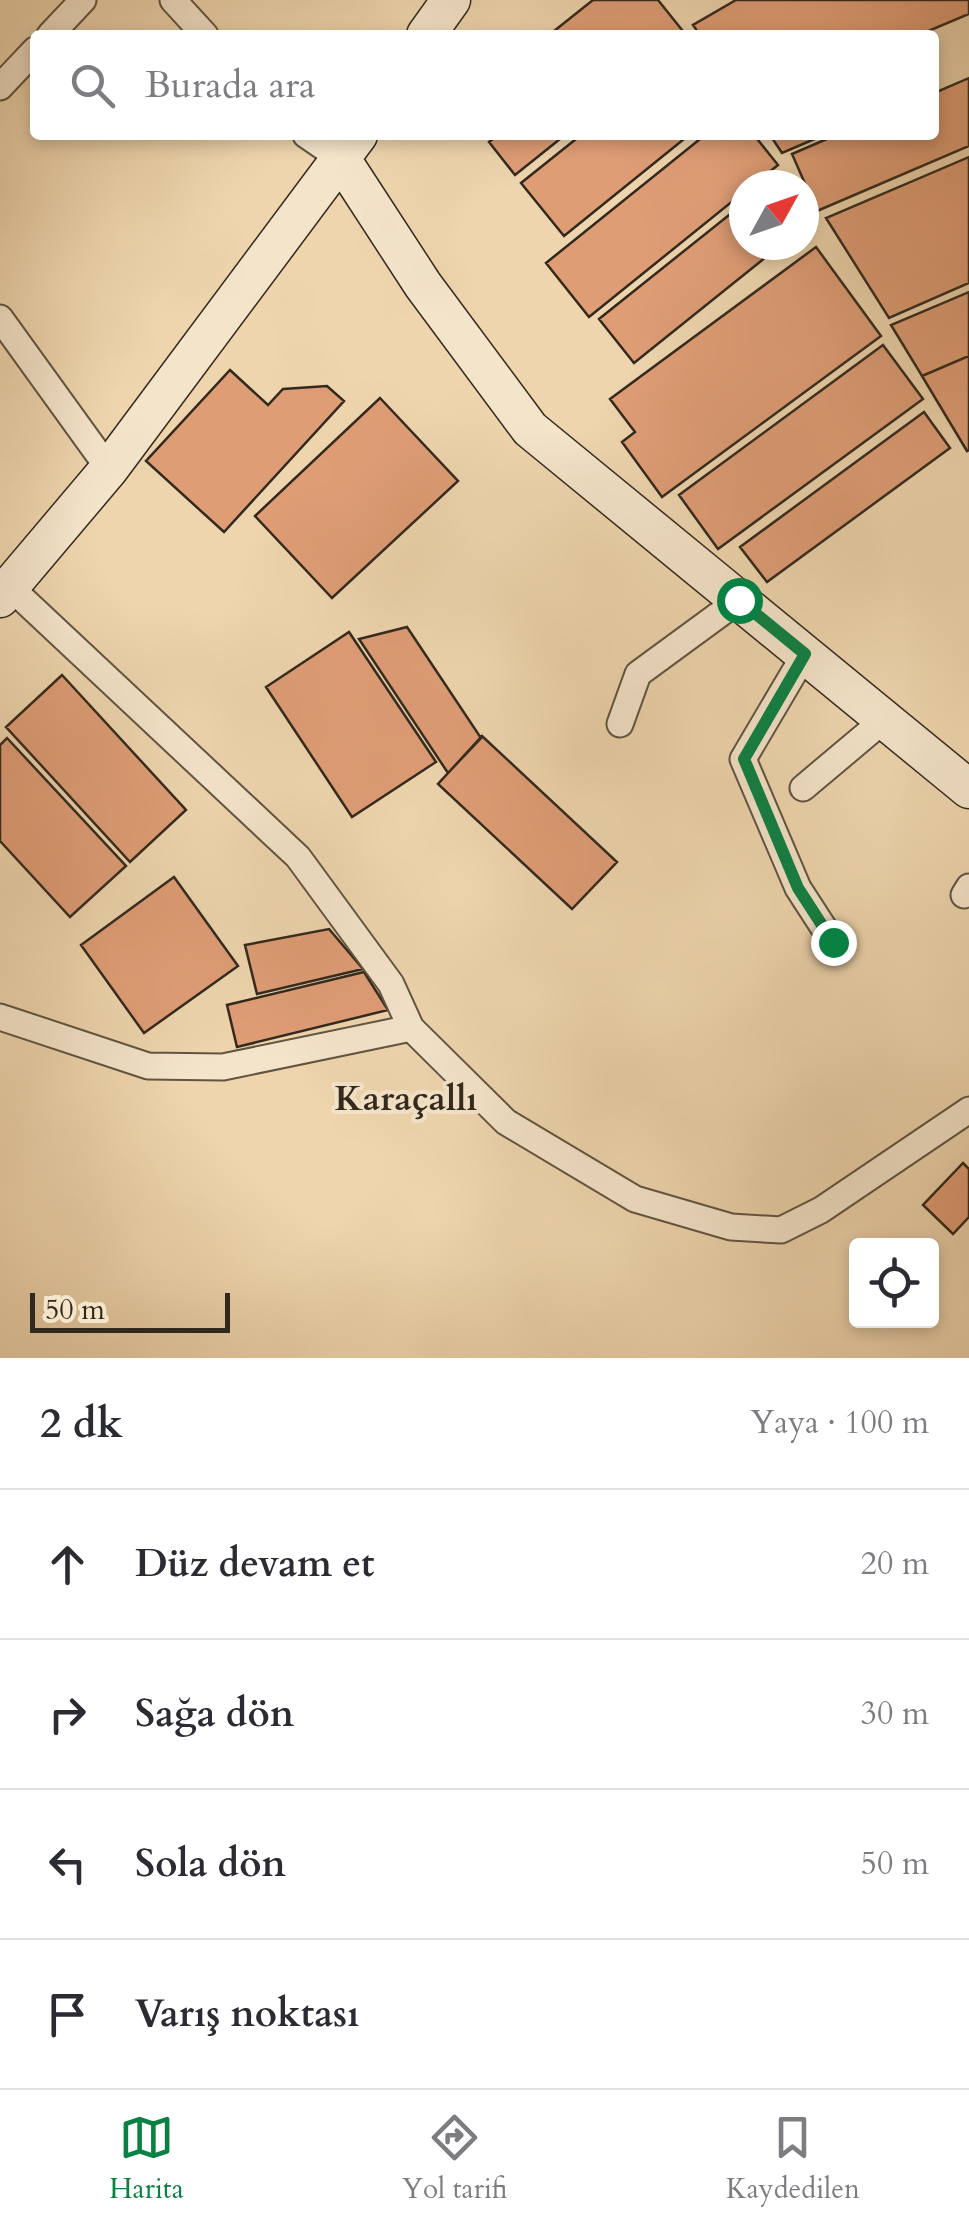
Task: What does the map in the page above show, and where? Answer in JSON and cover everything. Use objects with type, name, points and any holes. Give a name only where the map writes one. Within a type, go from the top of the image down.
[{"type":"main road","points":[[429,30],[450,0]]},
{"type":"main road","points":[[5,592],[109,469],[350,147],[423,285],[530,430],[969,789]]},
{"type":"street","points":[[55,30],[83,0]]},
{"type":"street","points":[[172,0],[200,30]]},
{"type":"street","points":[[0,87],[30,55]]},
{"type":"street","points":[[324,140],[350,147]]},
{"type":"street","points":[[0,318],[109,469]]},
{"type":"street","points":[[5,592],[298,858],[391,984],[411,1028],[506,1122],[635,1199],[731,1227],[781,1230],[821,1210],[969,1110]]},
{"type":"street","points":[[620,724],[638,674],[739,600]]},
{"type":"street","points":[[805,654],[744,759],[798,888],[833,942]]},
{"type":"street","points":[[803,788],[884,719]]},
{"type":"street","points":[[0,1017],[148,1066],[224,1067],[411,1028]]},
{"type":"building","points":[[593,0],[658,0],[682,30],[555,30]]},
{"type":"building","points":[[736,0],[969,0],[969,14],[931,30],[696,30],[693,25]]},
{"type":"building","points":[[969,78],[969,146],[819,210],[819,170],[799,170],[792,154],[824,140],[939,140],[939,91]]},
{"type":"building","points":[[492,140],[559,140],[515,175],[489,142]]},
{"type":"building","points":[[575,140],[683,140],[564,236],[521,183]]},
{"type":"building","points":[[699,140],[758,140],[778,165],[772,170],[729,170],[729,204],[589,317],[546,263]]},
{"type":"building","points":[[773,140],[812,140],[782,153]]},
{"type":"building","points":[[969,157],[969,283],[889,318],[826,218]]},
{"type":"building","points":[[729,215],[729,260],[762,260],[634,363],[599,319]]},
{"type":"building","points":[[819,251],[881,336],[662,497],[622,442],[635,432],[610,399],[798,260],[819,260]]},
{"type":"building","points":[[969,292],[969,356],[922,376],[891,325]]},
{"type":"building","points":[[883,345],[923,399],[718,549],[679,495]]},
{"type":"building","points":[[969,356],[969,450],[967,451],[922,376]]},
{"type":"building","points":[[230,370],[268,405],[283,389],[327,386],[344,401],[224,532],[146,461]]},
{"type":"building","points":[[380,398],[458,481],[332,598],[255,516]]},
{"type":"building","points":[[924,412],[950,448],[767,582],[740,547]]},
{"type":"building","points":[[407,627],[481,738],[448,773],[359,639]]},
{"type":"building","points":[[349,632],[436,762],[352,817],[266,687]]},
{"type":"building","points":[[62,675],[186,810],[130,862],[6,727]]},
{"type":"building","points":[[482,736],[617,862],[572,909],[438,784]]},
{"type":"building","points":[[7,738],[126,866],[70,917],[0,841],[0,745]]},
{"type":"building","points":[[174,877],[238,966],[144,1033],[81,945]]},
{"type":"building","points":[[329,929],[363,969],[257,994],[245,945]]},
{"type":"building","points":[[364,972],[388,1010],[237,1047],[227,1005]]},
{"type":"building","points":[[963,1163],[969,1169],[969,1217],[953,1234],[923,1205]]},
{"type":"district","name":"Karaçallı","points":[[406,1099]]},
{"type":"route","points":[[739,600],[805,654],[744,759],[798,888],[833,942]]}]
